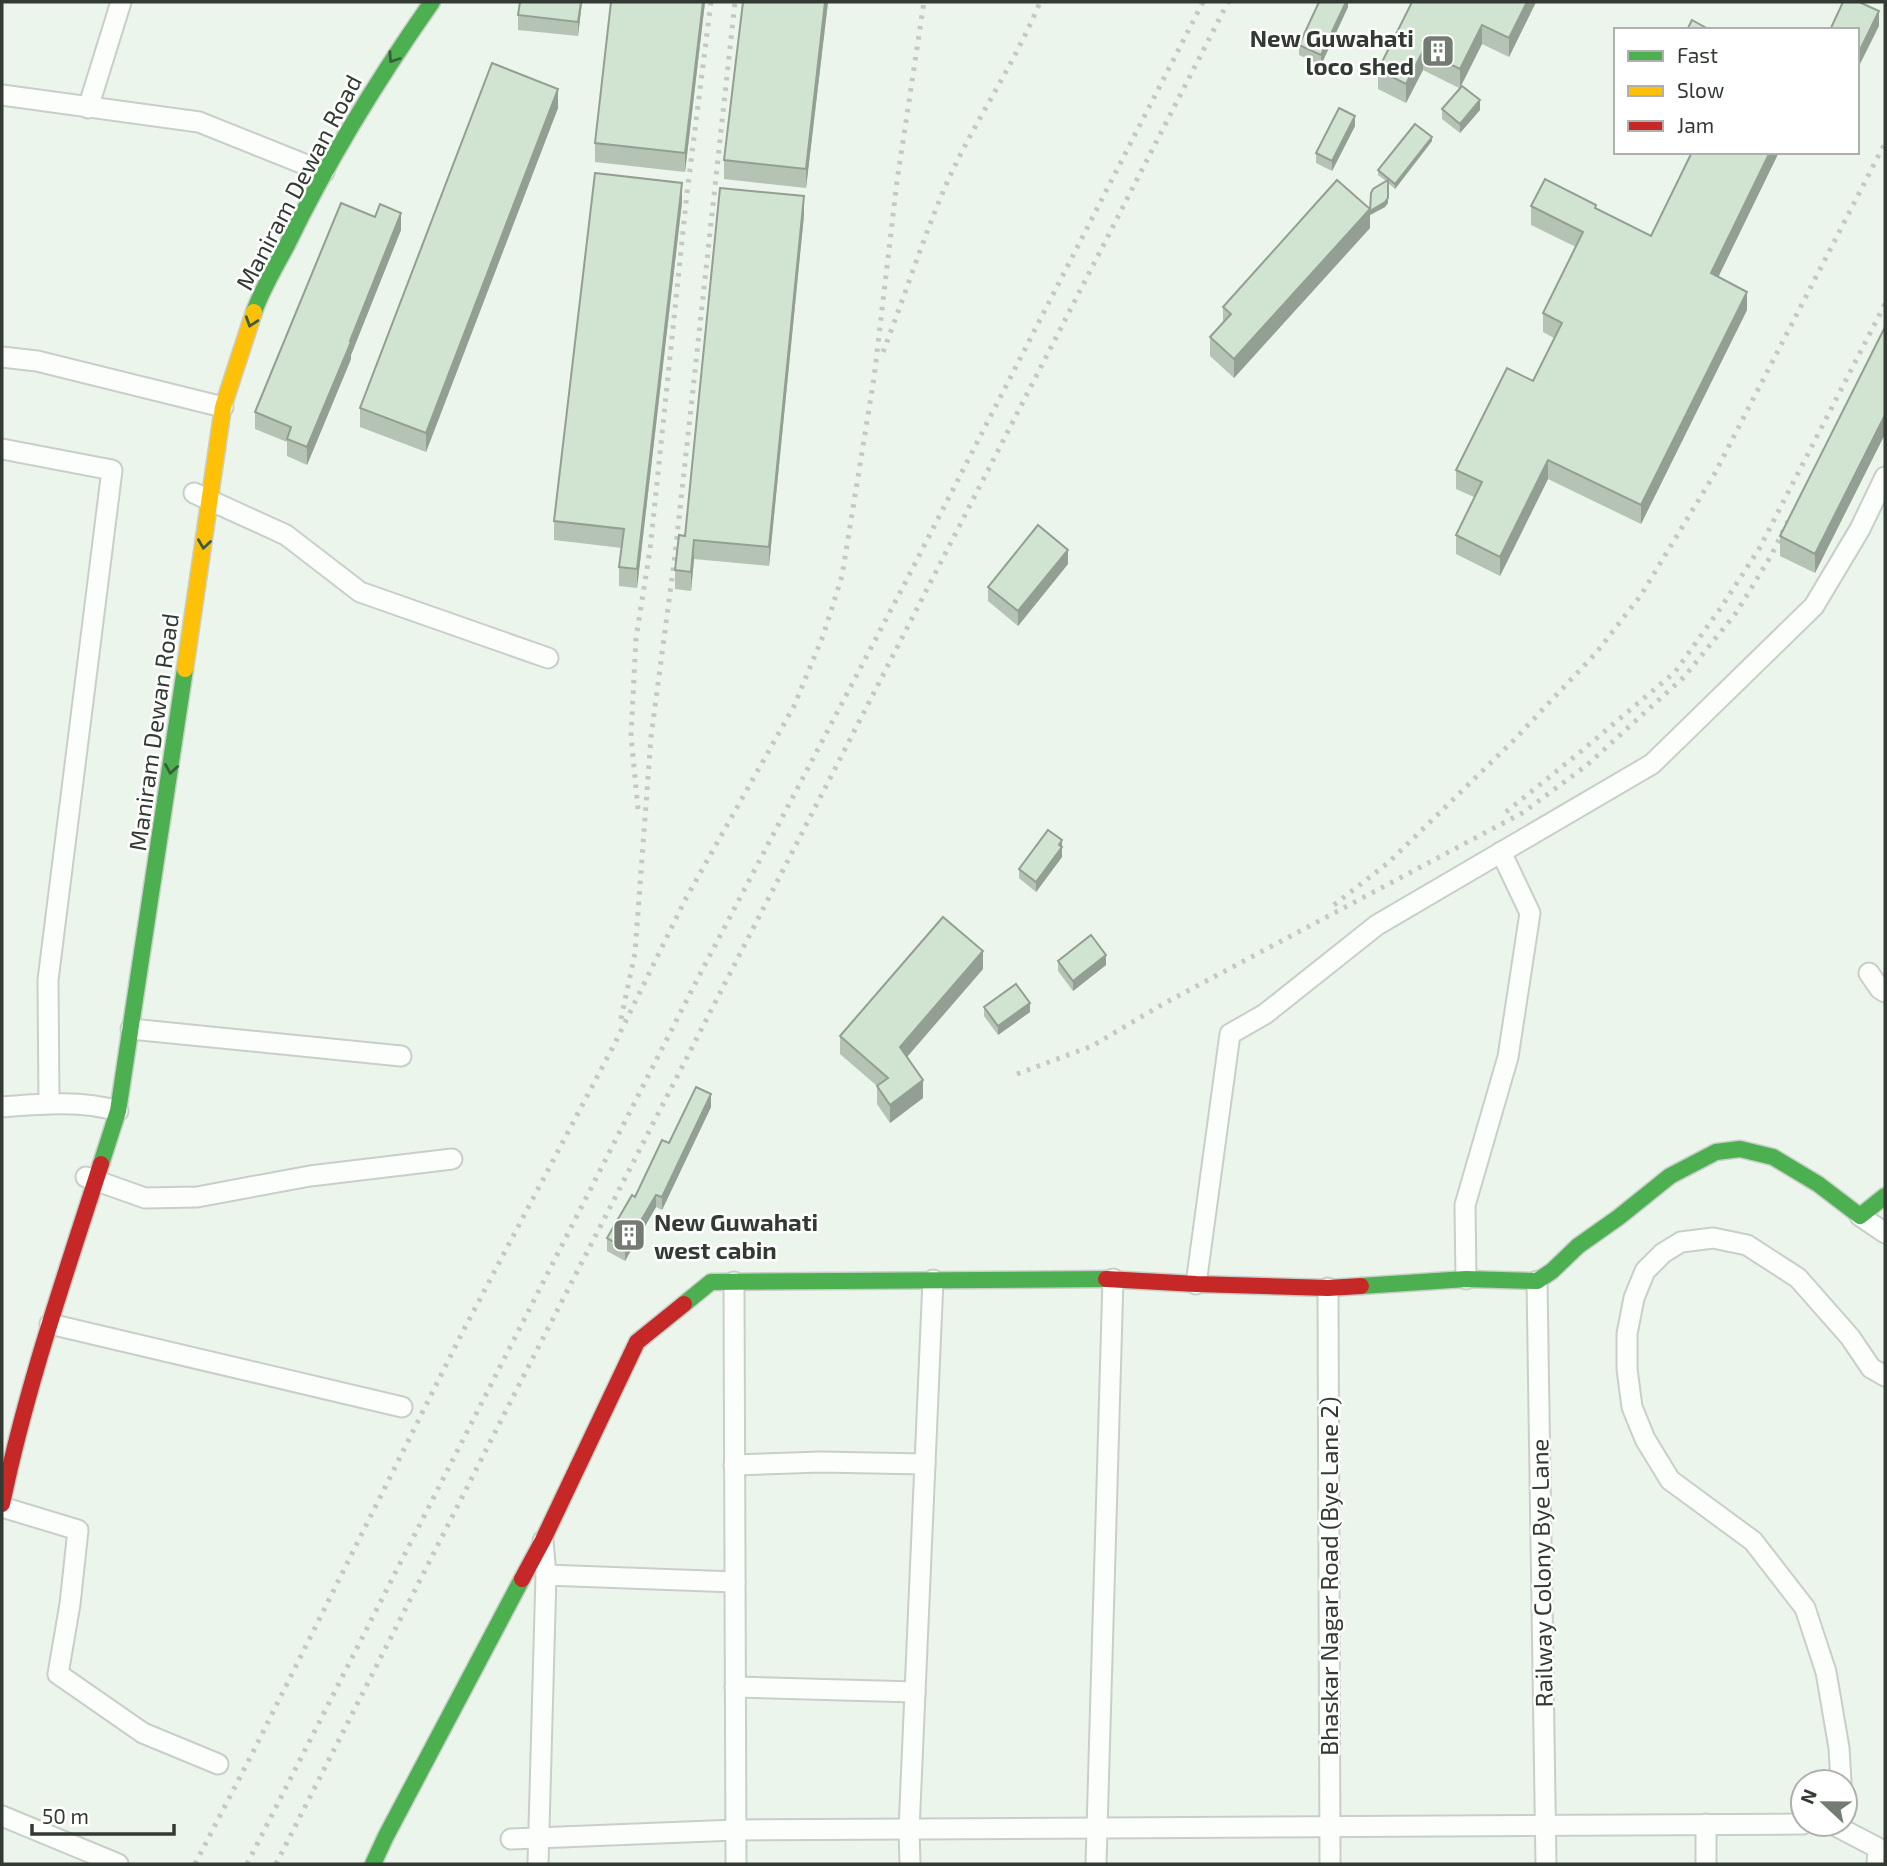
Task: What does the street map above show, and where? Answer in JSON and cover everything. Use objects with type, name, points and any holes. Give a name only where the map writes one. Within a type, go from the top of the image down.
[{"type":"street","points":[[88,108],[121,2]]},
{"type":"street","name":"Maniram Dewan Road","points":[[2,1505],[14,1446],[50,1324],[106,1107],[131,1030],[212,403],[256,307],[312,168],[432,2]]},
{"type":"street","points":[[2,95],[199,122],[312,168]]},
{"type":"street","points":[[2,357],[37,361],[212,403]]},
{"type":"street","points":[[2,449],[112,470],[48,980],[49,1103]]},
{"type":"street","points":[[1196,1284],[1230,1034],[1265,1014],[1377,925],[1652,764],[1814,606],[1860,529],[1885,477]]},
{"type":"street","points":[[198,495],[286,535],[360,592],[548,658]]},
{"type":"street","points":[[1466,1279],[1465,1206],[1508,1057],[1530,913],[1501,852]]},
{"type":"street","points":[[1869,973],[1885,992]]},
{"type":"street","points":[[131,1030],[401,1056]]},
{"type":"street","points":[[2,1107],[49,1103],[106,1107]]},
{"type":"street","name":"Maniram Dewan Road","points":[[51,1267],[89,1178],[92,1141]]},
{"type":"street","points":[[373,1864],[543,1540],[637,1342],[711,1282],[1113,1279],[1328,1288],[1466,1279],[1537,1282],[1578,1246],[1670,1176],[1716,1152],[1740,1149],[1773,1157],[1818,1184],[1885,1233]]},
{"type":"street","points":[[89,1178],[145,1198],[197,1197],[310,1176],[452,1159]]},
{"type":"street","points":[[1860,1216],[1885,1196]]},
{"type":"street","points":[[1840,1768],[1826,1672],[1805,1608],[1753,1541],[1670,1480],[1645,1439],[1632,1406],[1627,1369],[1627,1334],[1634,1298],[1646,1271],[1663,1253],[1681,1242],[1713,1238],[1747,1245],[1798,1278],[1850,1337],[1871,1368],[1885,1376]]},
{"type":"street","points":[[1096,1864],[1113,1279]]},
{"type":"street","points":[[910,1864],[909,1830],[933,1280]]},
{"type":"street","points":[[734,1282],[736,1864]]},
{"type":"street","name":"Railway Colony Bye Lane","points":[[1537,1282],[1546,1864]]},
{"type":"street","name":"Bhaskar Nagar Road (Bye Lane 2)","points":[[1328,1288],[1329,1864]]},
{"type":"street","points":[[50,1324],[402,1407]]},
{"type":"street","points":[[734,1465],[821,1462],[925,1464]]},
{"type":"street","points":[[2,1505],[78,1530],[70,1604],[58,1674],[143,1733],[218,1764]]},
{"type":"street","points":[[538,1864],[546,1575],[543,1540]]},
{"type":"street","points":[[546,1575],[735,1582]]},
{"type":"street","points":[[735,1687],[915,1692]]},
{"type":"street","points":[[2,1816],[118,1864]]},
{"type":"street","points":[[1706,1824],[1706,1864]]},
{"type":"street","points":[[510,1839],[736,1830],[1789,1824]]},
{"type":"street","points":[[1859,1838],[1878,1847],[1877,1864]]},
{"type":"building","points":[[520,2],[581,2],[578,22],[518,15]]},
{"type":"building","points":[[611,2],[703,2],[685,153],[595,143]]},
{"type":"building","points":[[743,2],[825,2],[806,169],[724,160]]},
{"type":"building","points":[[1319,2],[1346,2],[1321,55],[1299,45]]},
{"type":"building","name":"New Guwahati loco shed","points":[[1412,2],[1527,2],[1509,38],[1482,25],[1460,69],[1423,51],[1406,84],[1378,70]]},
{"type":"building","points":[[1843,2],[1859,2],[1879,11],[1859,52],[1859,28],[1831,28]]},
{"type":"building","points":[[1692,20],[1706,28],[1688,28]]},
{"type":"building","points":[[492,63],[558,89],[426,433],[360,408]]},
{"type":"building","points":[[1462,86],[1480,100],[1460,124],[1442,109]]},
{"type":"building","points":[[1339,108],[1355,116],[1332,161],[1316,153]]},
{"type":"building","points":[[1415,124],[1432,137],[1395,184],[1378,170]]},
{"type":"building","points":[[1691,154],[1769,154],[1711,273],[1747,292],[1641,505],[1548,460],[1500,557],[1456,535],[1482,482],[1456,470],[1507,368],[1533,381],[1562,323],[1543,313],[1583,232],[1531,206],[1545,179],[1651,236]]},
{"type":"building","points":[[595,173],[682,183],[637,569],[619,567],[624,529],[554,521]]},
{"type":"building","points":[[1337,180],[1370,209],[1234,359],[1210,337],[1231,314],[1223,307]]},
{"type":"building","points":[[1388,180],[1388,198],[1370,211],[1373,189]]},
{"type":"building","points":[[720,188],[804,196],[769,547],[694,540],[691,572],[675,570],[679,535],[685,536]]},
{"type":"building","points":[[341,203],[375,217],[380,204],[401,213],[307,447],[287,439],[291,427],[255,412]]},
{"type":"building","points":[[1885,327],[1885,415],[1815,554],[1780,536]]},
{"type":"building","points":[[1038,525],[1068,550],[1018,611],[988,587]]},
{"type":"building","points":[[1048,830],[1062,840],[1059,845],[1062,847],[1036,882],[1019,869]]},
{"type":"building","points":[[943,917],[983,951],[900,1047],[923,1080],[890,1105],[877,1086],[888,1078],[840,1036]]},
{"type":"building","points":[[1091,935],[1106,955],[1073,981],[1058,961]]},
{"type":"building","points":[[1016,984],[1030,1003],[998,1026],[984,1007]]},
{"type":"building","points":[[696,1087],[711,1094],[662,1197],[656,1195],[625,1248],[607,1238],[632,1195],[635,1197],[662,1140],[669,1143]]},
{"type":"railway","points":[[638,809],[631,736],[636,638],[650,550],[687,193],[711,2]]},
{"type":"railway","points":[[621,1019],[635,953],[651,737],[675,555],[735,2]]},
{"type":"railway","points":[[195,1864],[462,1333],[615,1043],[685,900],[794,706],[823,636],[842,576],[874,378],[897,181],[924,2]]},
{"type":"railway","points":[[883,352],[945,187],[1040,2]]},
{"type":"railway","points":[[247,1864],[698,978],[905,583],[1203,2]]},
{"type":"railway","points":[[276,1864],[1228,2]]},
{"type":"railway","points":[[1334,905],[1389,862],[1513,741],[1596,653],[1641,595],[1715,473],[1885,143]]},
{"type":"railway","points":[[1506,812],[1675,672],[1759,549],[1885,304]]},
{"type":"railway","points":[[1017,1074],[1092,1046],[1163,1004],[1524,812],[1587,765],[1684,677],[1736,613],[1772,554],[1788,521]]},
{"type":"traffic: fast","points":[[254,312],[319,182],[373,90],[432,2]]},
{"type":"traffic: fast","points":[[101,1164],[118,1111],[185,669]]},
{"type":"traffic: fast","points":[[1361,1286],[1466,1279],[1537,1281],[1670,1176],[1716,1152],[1740,1149],[1773,1157],[1818,1184],[1860,1216],[1885,1196]]},
{"type":"traffic: fast","points":[[684,1304],[711,1282],[1106,1279]]},
{"type":"traffic: fast","points":[[373,1864],[522,1579]]},
{"type":"traffic: slow","points":[[185,669],[223,407],[254,312]]},
{"type":"traffic: jam","points":[[2,1504],[34,1375],[101,1164]]},
{"type":"traffic: jam","points":[[1106,1279],[1328,1288],[1361,1286]]},
{"type":"traffic: jam","points":[[522,1579],[637,1342],[684,1304]]},
{"type":"place","name":"New Guwahati loco shed","points":[[1438,51]]},
{"type":"place","name":"New Guwahati west cabin","points":[[629,1235]]}]
